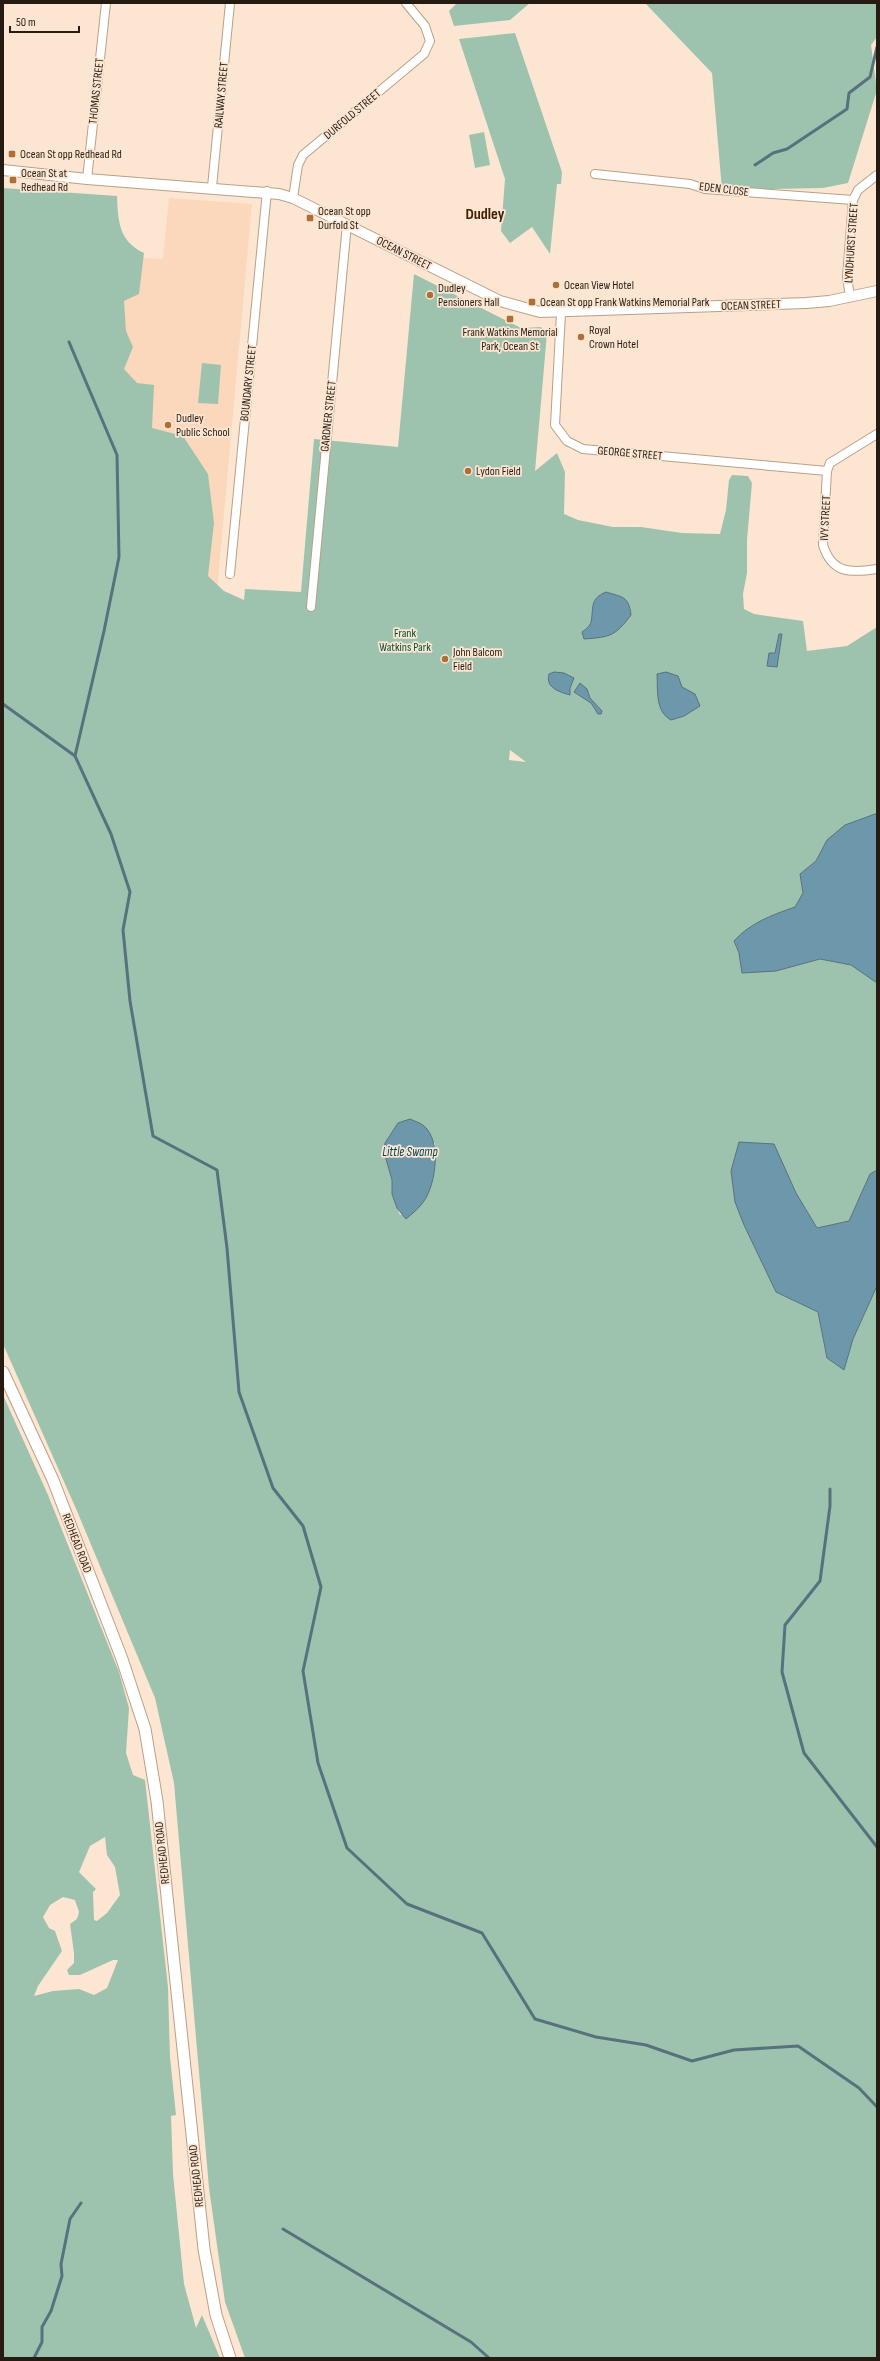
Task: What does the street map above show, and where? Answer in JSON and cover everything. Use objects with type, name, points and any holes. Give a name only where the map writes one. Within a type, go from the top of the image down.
[{"type":"main road","name":"REDHEAD ROAD","points":[[3,1372],[53,1480],[122,1659],[144,1729],[157,1801],[205,2262],[216,2315],[230,2358]]},
{"type":"street","name":"THOMAS STREET","points":[[86,179],[106,3]]},
{"type":"street","name":"RAILWAY STREET","points":[[212,187],[230,3]]},
{"type":"street","name":"DURFOLD STREET","points":[[293,198],[298,165],[303,155],[424,54],[430,41],[425,26],[406,3]]},
{"type":"street","name":"OCEAN STREET","points":[[3,170],[86,179],[266,191],[293,198],[500,301],[527,310],[561,313],[806,303],[850,297],[877,291]]},
{"type":"street","name":"EDEN CLOSE","points":[[595,174],[690,184],[705,189],[853,200]]},
{"type":"street","name":"LYNDHURST STREET","points":[[850,297],[847,277],[853,200],[858,190],[877,175]]},
{"type":"street","name":"BOUNDARY STREET","points":[[230,574],[266,191]]},
{"type":"street","name":"GARDNER STREET","points":[[311,607],[347,224]]},
{"type":"street","name":"GEORGE STREET","points":[[561,313],[556,425],[567,441],[583,449],[827,471]]},
{"type":"street","points":[[827,471],[830,463],[877,434]]},
{"type":"street","name":"IVY STREET","points":[[827,471],[823,545],[826,556],[832,564],[842,570],[858,572],[877,569]]},
{"type":"shaded area","name":"Dudley Public School","points":[[169,198],[252,204],[216,602],[91,591],[119,256],[163,259]]},
{"type":"green space","points":[[457,3],[530,3],[510,20],[454,26],[449,11]]},
{"type":"green space","points":[[645,3],[877,3],[877,37],[871,45],[877,90],[848,183],[823,188],[722,190],[712,73]]},
{"type":"green space","points":[[515,33],[562,172],[561,184],[557,184],[550,254],[532,227],[510,243],[501,231],[505,179],[459,39]]},
{"type":"green space","points":[[484,132],[490,165],[475,168],[469,135]]},
{"type":"green space","name":"Frank Watkins Park","points":[[3,188],[117,196],[119,222],[125,237],[129,243],[144,253],[139,294],[124,301],[126,331],[133,347],[124,369],[137,383],[154,385],[152,428],[183,436],[208,474],[214,523],[208,576],[224,591],[244,600],[245,589],[301,592],[314,439],[398,447],[414,274],[521,328],[541,327],[547,333],[535,471],[557,453],[565,472],[564,514],[578,520],[613,527],[641,527],[682,533],[720,534],[726,510],[729,480],[732,475],[748,476],[752,483],[747,540],[747,573],[743,594],[744,609],[754,614],[803,621],[807,651],[847,646],[877,627],[877,814],[827,840],[816,861],[800,874],[803,893],[795,908],[768,917],[734,942],[739,953],[776,971],[820,959],[851,965],[877,983],[877,1170],[870,1174],[849,1221],[817,1228],[796,1193],[744,1225],[776,1292],[818,1312],[827,1358],[844,1370],[853,1339],[877,1286],[877,2358],[245,2358],[225,2302],[209,2188],[174,1783],[155,1698],[77,1511],[3,1344]],"holes":[[[510,750],[526,762],[509,760]],[[390,1135],[435,1143],[435,1165],[427,1196],[400,1215],[392,1194],[392,1180],[385,1143]]]},
{"type":"green space","points":[[202,363],[221,365],[218,404],[198,403]]},
{"type":"green space","points":[[3,1395],[48,1495],[119,1672],[129,1708],[126,1753],[133,1775],[145,1780],[168,1987],[170,2057],[176,2115],[171,2116],[173,2174],[184,2284],[196,2328],[202,2315],[220,2358],[3,2358]],"holes":[[[105,1837],[107,1855],[115,1867],[120,1895],[107,1913],[97,1921],[94,1920],[93,1892],[96,1889],[79,1872],[90,1846]],[[63,1897],[75,1900],[79,1912],[77,1919],[70,1924],[74,1963],[67,1970],[69,1975],[80,1975],[113,1960],[118,1960],[107,1988],[94,1995],[79,1989],[53,1991],[34,1996],[38,1986],[62,1951],[55,1931],[49,1928],[43,1917],[50,1905]]]},
{"type":"water","points":[[606,592],[624,598],[628,604],[631,615],[621,627],[612,634],[584,639],[582,632],[590,623],[593,604],[597,598]]},
{"type":"water","points":[[779,634],[782,634],[777,667],[767,666],[769,653],[775,653]]},
{"type":"water","points":[[554,672],[564,673],[574,678],[570,688],[570,695],[558,691],[551,686],[548,679],[549,674]]},
{"type":"water","points":[[666,672],[678,676],[682,687],[695,694],[700,706],[684,716],[671,720],[662,711],[658,700],[657,674]]},
{"type":"water","points":[[580,683],[587,689],[590,698],[602,711],[601,714],[598,714],[591,703],[574,692]]},
{"type":"water","points":[[877,814],[877,983],[851,965],[820,959],[776,971],[742,973],[739,953],[734,941],[754,924],[795,907],[803,893],[800,874],[816,861],[827,840],[845,825]]},
{"type":"water","name":"Little Swamp","points":[[410,1119],[423,1125],[429,1133],[435,1150],[435,1160],[433,1180],[427,1196],[420,1206],[406,1219],[397,1208],[392,1194],[392,1180],[384,1152],[385,1143],[398,1123]]},
{"type":"water","points":[[739,1142],[774,1144],[796,1193],[817,1228],[849,1221],[870,1174],[877,1170],[877,1286],[853,1339],[844,1370],[827,1358],[818,1312],[776,1292],[744,1225],[735,1202],[731,1171]]},
{"type":"waterway","points":[[755,165],[773,153],[787,149],[847,109],[849,93],[870,77],[877,47]]},
{"type":"waterway","points":[[69,342],[117,455],[119,557],[104,631],[75,756]]},
{"type":"waterway","points":[[3,704],[75,756],[111,834],[130,892],[123,930],[130,1001],[153,1136],[217,1170],[227,1248],[239,1392],[273,1488],[303,1526],[321,1587],[303,1671],[318,1763],[347,1848],[407,1904],[482,1933],[535,2019],[596,2037],[646,2045],[692,2061],[734,2050],[798,2046],[859,2088],[877,2107]]},
{"type":"waterway","points":[[830,1489],[830,1506],[820,1581],[785,1625],[782,1672],[804,1753],[877,1847]]},
{"type":"waterway","points":[[34,2358],[42,2342],[42,2327],[51,2311],[62,2276],[61,2264],[70,2219],[81,2203]]},
{"type":"waterway","points":[[283,2229],[471,2342],[489,2358]]},
{"type":"place","name":"Ocean St opp Redhead Rd","points":[[12,154]]},
{"type":"place","name":"Ocean St at Redhead Rd","points":[[13,180]]},
{"type":"place","name":"Ocean St opp Durfold St","points":[[310,218]]},
{"type":"place","name":"Ocean View Hotel","points":[[556,285]]},
{"type":"place","name":"Dudley Pensioners Hall","points":[[430,295]]},
{"type":"place","name":"Ocean St opp Frank Watkins Memorial Park","points":[[532,302]]},
{"type":"place","name":"Frank Watkins Memorial Park, Ocean St","points":[[510,319]]},
{"type":"place","name":"Royal Crown Hotel","points":[[581,337]]},
{"type":"place","name":"Dudley Public School","points":[[168,425]]},
{"type":"place","name":"Lydon Field","points":[[468,471]]},
{"type":"place","name":"John Balcom Field","points":[[445,659]]},
{"type":"district","name":"Dudley","points":[[485,213]]}]
